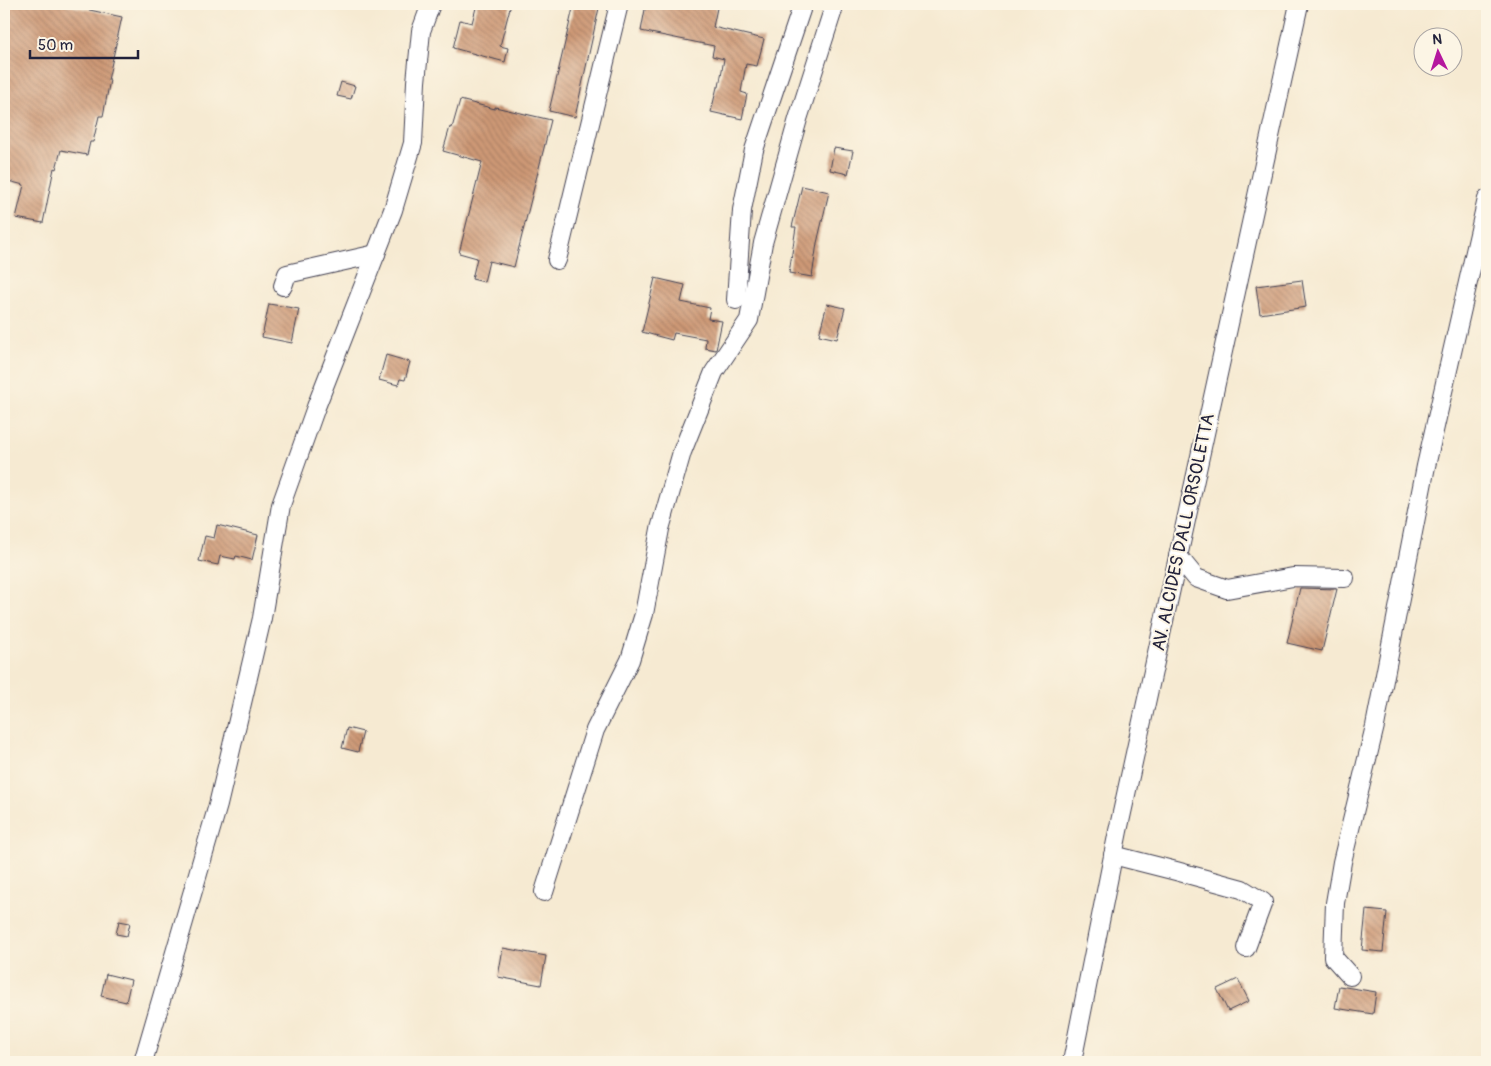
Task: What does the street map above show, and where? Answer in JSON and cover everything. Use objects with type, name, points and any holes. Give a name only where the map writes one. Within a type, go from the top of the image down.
[{"type":"street","points":[[143,1062],[218,805],[262,618],[281,505],[316,407],[393,210],[413,143],[421,31],[431,4]]},
{"type":"street","points":[[557,260],[619,4]]},
{"type":"street","points":[[736,300],[742,210],[754,150],[803,4]]},
{"type":"street","points":[[544,892],[595,730],[630,660],[644,614],[660,528],[682,452],[714,372],[749,320],[763,243],[833,4]]},
{"type":"street","name":"AV. ALCIDES DALL ORSOLETTA","points":[[1072,1062],[1113,855],[1299,4]]},
{"type":"street","points":[[1350,976],[1333,957],[1335,903],[1342,862],[1375,726],[1426,466],[1487,199]]},
{"type":"street","points":[[283,286],[288,274],[376,254]]},
{"type":"street","points":[[1178,556],[1196,578],[1227,590],[1293,577],[1345,578]]},
{"type":"street","points":[[1113,855],[1176,870],[1242,889],[1263,902],[1246,948]]},
{"type":"building","points":[[9,4],[62,4],[122,17],[108,80],[110,80],[103,116],[99,116],[93,142],[90,142],[87,155],[61,150],[56,169],[54,168],[43,223],[16,218],[24,185],[4,180],[4,30]]},
{"type":"building","points":[[477,4],[511,4],[500,46],[508,48],[505,62],[453,48],[460,20],[472,23]]},
{"type":"building","points":[[574,4],[599,8],[575,117],[549,111]]},
{"type":"building","points":[[646,4],[695,4],[717,8],[713,27],[764,39],[757,66],[746,64],[741,92],[747,94],[742,119],[711,112],[717,87],[719,87],[724,59],[712,56],[714,46],[641,31]]},
{"type":"building","points":[[341,82],[355,86],[351,99],[337,96]]},
{"type":"building","points":[[460,100],[551,120],[514,267],[489,261],[484,282],[472,279],[477,258],[459,253],[482,162],[443,151]]},
{"type":"building","points":[[834,148],[853,151],[848,174],[830,170]]},
{"type":"building","points":[[802,186],[829,192],[817,243],[812,277],[789,273],[796,227],[792,227]]},
{"type":"building","points":[[655,278],[685,285],[681,302],[710,308],[708,319],[722,321],[716,350],[705,348],[706,339],[674,333],[672,340],[642,332]]},
{"type":"building","points":[[1302,280],[1306,307],[1260,314],[1256,286]]},
{"type":"building","points":[[269,304],[299,309],[292,343],[262,337]]},
{"type":"building","points":[[827,304],[845,308],[837,339],[819,335]]},
{"type":"building","points":[[386,355],[410,362],[405,380],[400,379],[398,385],[379,380]]},
{"type":"building","points":[[217,525],[258,535],[252,560],[236,556],[235,559],[220,556],[218,565],[199,561],[205,536],[214,538]]},
{"type":"building","points":[[1300,588],[1337,589],[1322,651],[1287,643]]},
{"type":"building","points":[[347,728],[363,732],[358,752],[342,748]]},
{"type":"building","points":[[1366,910],[1387,912],[1383,952],[1362,950]]},
{"type":"building","points":[[119,921],[130,923],[127,936],[116,934]]},
{"type":"building","points":[[503,948],[546,956],[541,985],[498,977]]},
{"type":"building","points":[[106,974],[131,980],[126,1002],[101,996]]},
{"type":"building","points":[[1238,979],[1249,1001],[1228,1011],[1217,989]]},
{"type":"building","points":[[1339,986],[1376,992],[1373,1014],[1335,1008]]}]
